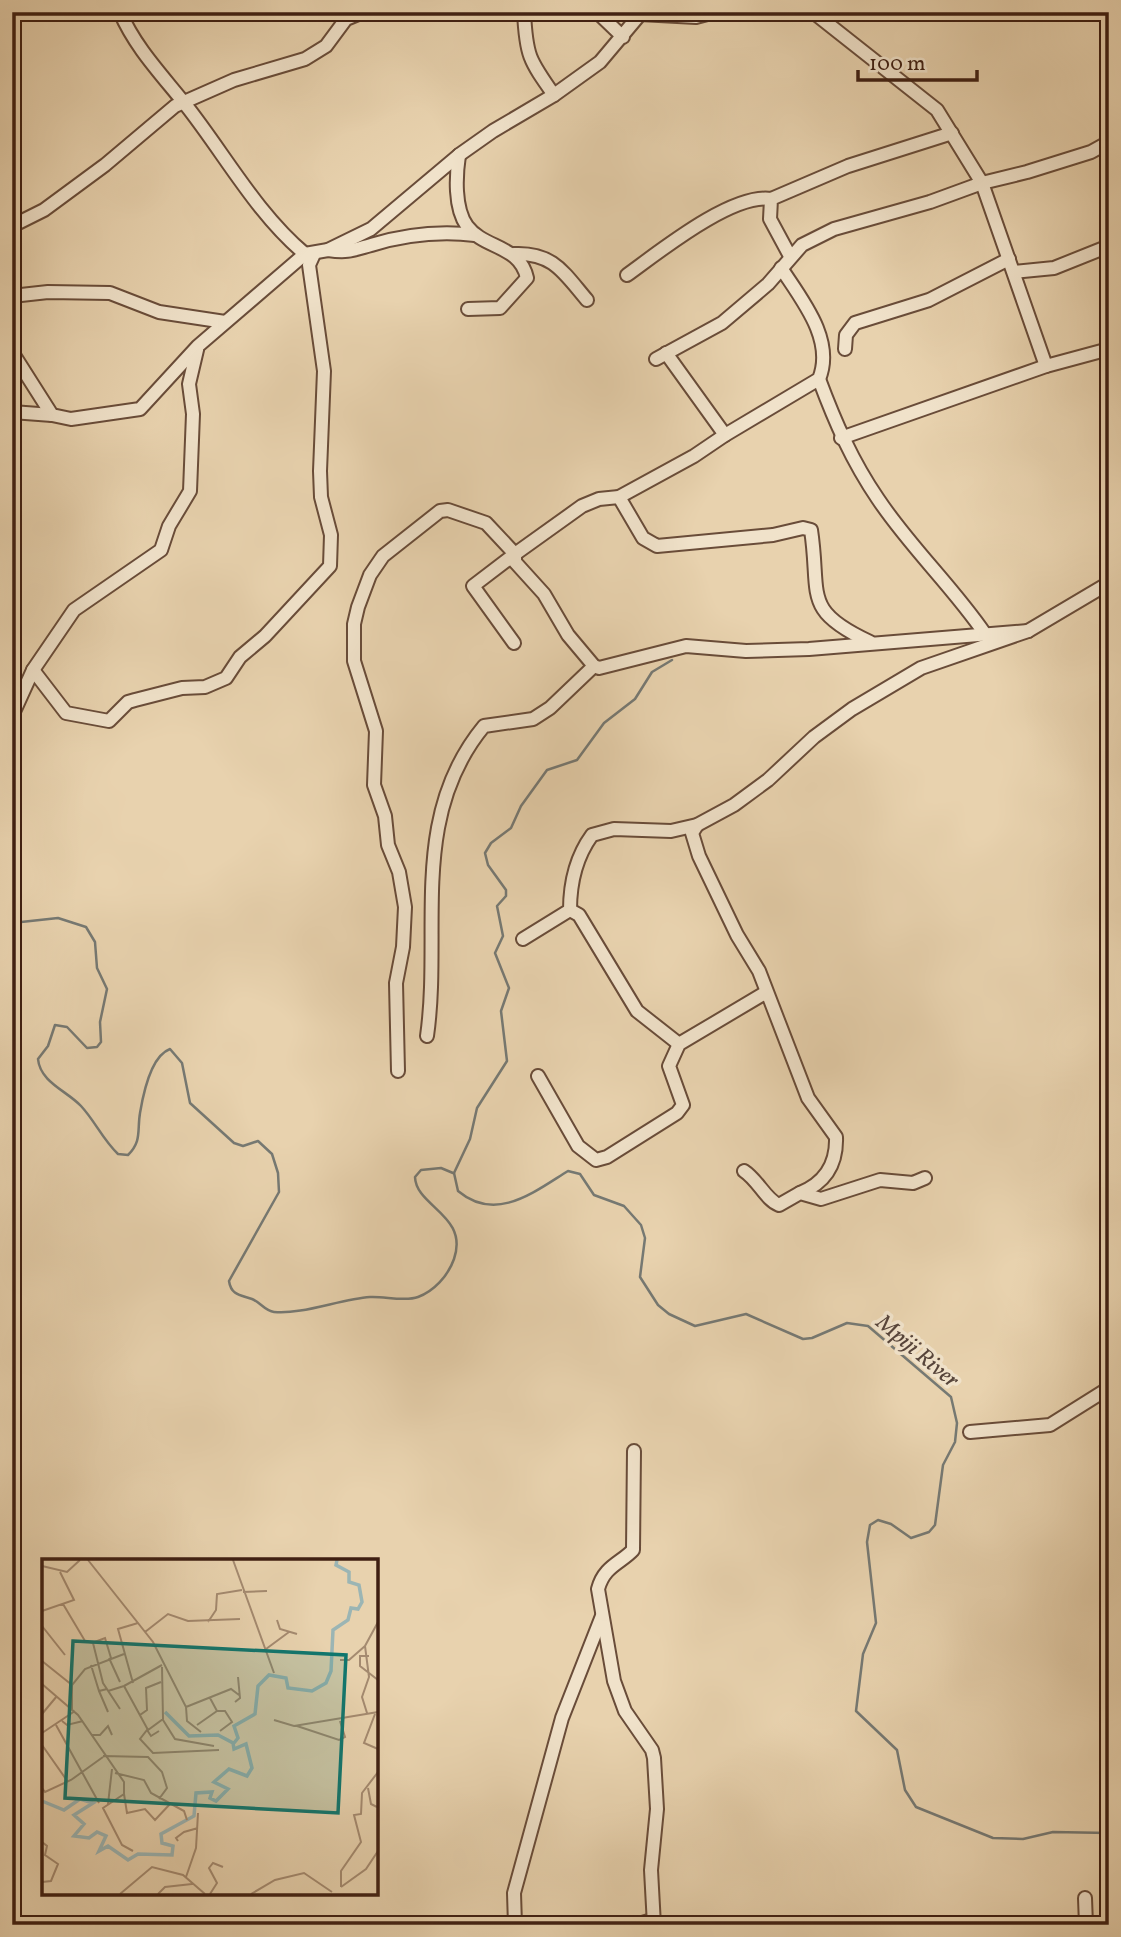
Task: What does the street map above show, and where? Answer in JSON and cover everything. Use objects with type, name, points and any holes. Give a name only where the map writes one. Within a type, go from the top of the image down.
[{"type":"street","points":[[12,226],[44,210],[104,165],[169,110],[234,80],[305,59],[326,46],[346,19],[363,12]]},
{"type":"street","points":[[524,12],[525,48],[529,61],[554,95]]},
{"type":"street","points":[[597,12],[623,37]]},
{"type":"street","points":[[12,412],[71,419],[140,409],[198,346],[310,254],[328,250],[371,229],[459,155],[493,131],[554,95],[600,62],[641,13],[696,17],[715,12]]},
{"type":"street","points":[[813,12],[937,110],[982,183],[1046,366]]},
{"type":"street","points":[[33,670],[66,713],[109,721],[128,702],[182,688],[205,687],[226,678],[240,657],[265,636],[300,596],[327,573],[330,566],[331,535],[321,497],[320,471],[324,371],[309,265],[310,254],[240,180],[185,103],[153,67],[121,13]]},
{"type":"street","points":[[627,275],[667,246],[740,202],[771,199],[848,166],[952,133]]},
{"type":"street","points":[[724,435],[661,356],[738,311],[802,245],[834,229],[1091,152],[1109,142]]},
{"type":"street","points":[[459,155],[456,174],[461,216],[475,235]]},
{"type":"street","points":[[771,199],[770,219],[790,256]]},
{"type":"street","points":[[328,250],[356,251],[370,245],[428,233],[475,235],[514,254],[525,254],[554,262],[587,300]]},
{"type":"street","points":[[1014,272],[1054,268],[1109,246]]},
{"type":"street","points":[[468,309],[500,308],[523,286],[527,278],[525,269],[514,254]]},
{"type":"street","points":[[845,349],[849,327],[855,323],[929,300],[1009,259]]},
{"type":"street","points":[[514,642],[473,586],[582,506],[599,499],[620,498],[819,379],[825,365],[821,338],[781,268]]},
{"type":"street","points":[[12,296],[104,292],[159,312],[225,322]]},
{"type":"street","points":[[12,716],[33,670],[76,607],[161,550],[169,526],[190,491],[193,414],[189,384],[198,346]]},
{"type":"street","points":[[841,438],[1046,366],[1109,349]]},
{"type":"street","points":[[12,352],[52,415]]},
{"type":"street","points":[[819,379],[841,438],[880,502],[963,602],[985,634]]},
{"type":"street","points":[[620,498],[643,538],[647,543],[657,546],[773,535],[803,528],[811,530],[817,596],[822,608],[838,627],[871,643]]},
{"type":"street","points":[[398,1071],[396,983],[405,907],[399,872],[388,845],[385,816],[372,775],[376,731],[354,661],[358,607],[370,575],[383,556],[440,511],[448,510],[486,523],[515,554],[516,562],[544,594],[568,635],[594,666]]},
{"type":"street","points":[[570,910],[570,887],[584,846],[592,835],[614,829],[671,831],[697,825],[734,805],[768,780],[814,737],[852,709],[921,668],[1028,631],[1109,583]]},
{"type":"street","points":[[427,1036],[432,1003],[432,862],[440,813],[461,757],[484,726],[533,719],[550,708],[594,666],[637,660],[668,648],[686,646],[746,651],[809,649],[1028,631]]},
{"type":"street","points":[[697,825],[692,833],[699,856],[737,935],[759,971],[765,993],[808,1098],[836,1136],[827,1176],[818,1185],[779,1205],[774,1203],[757,1179],[744,1171]]},
{"type":"street","points":[[523,939],[570,910]]},
{"type":"street","points":[[570,910],[579,915],[637,1011],[679,1044]]},
{"type":"street","points":[[538,1076],[578,1146],[587,1156],[601,1159],[677,1112],[682,1105],[669,1066],[679,1044],[765,993]]},
{"type":"street","points":[[800,1193],[821,1199],[880,1180],[913,1183],[925,1178]]},
{"type":"street","points":[[970,1432],[1050,1425],[1109,1388]]},
{"type":"street","points":[[634,1451],[633,1550],[619,1558],[600,1581],[598,1597],[608,1632],[614,1681],[625,1711],[652,1750],[654,1758],[657,1809],[651,1870],[653,1922],[636,1925]]},
{"type":"street","points":[[515,1925],[514,1893],[562,1718],[602,1616]]},
{"type":"street","points":[[1085,1898],[1086,1925]]},
{"type":"waterway","points":[[454,1173],[470,1139],[477,1108],[507,1061],[501,1011],[509,988],[495,953],[503,936],[497,906],[506,896],[506,890],[488,865],[485,853],[491,843],[511,828],[521,806],[547,770],[577,760],[604,723],[635,699],[652,672],[672,660]]},
{"type":"waterway","points":[[12,923],[58,918],[86,927],[95,942],[97,968],[107,989],[100,1022],[101,1042],[97,1047],[87,1048],[67,1027],[55,1025],[48,1046],[38,1059],[49,1080],[81,1106],[118,1154],[128,1155],[135,1145],[141,1105],[149,1077],[158,1059],[170,1049],[182,1063],[190,1103],[234,1143],[243,1146],[258,1141],[272,1154],[278,1173],[279,1192],[229,1281],[237,1294],[255,1300],[271,1311],[285,1312],[359,1298],[407,1299],[424,1294],[435,1287],[448,1271],[457,1244],[449,1222],[424,1196],[415,1177],[421,1170],[441,1168],[453,1173]]},
{"type":"waterway","name":"Mpiji River","points":[[454,1173],[458,1191],[472,1200],[486,1204],[514,1201],[568,1171],[580,1174],[594,1195],[624,1206],[641,1225],[645,1238],[640,1277],[658,1305],[669,1314],[695,1326],[746,1314],[803,1339],[812,1338],[847,1323],[868,1326],[951,1397],[957,1423],[955,1442],[943,1465],[935,1525],[929,1532],[911,1538],[891,1524],[878,1520],[870,1525],[867,1542],[876,1623],[863,1654],[856,1711],[897,1750],[905,1790],[916,1807],[993,1838],[1023,1839],[1053,1832],[1109,1833]]}]
